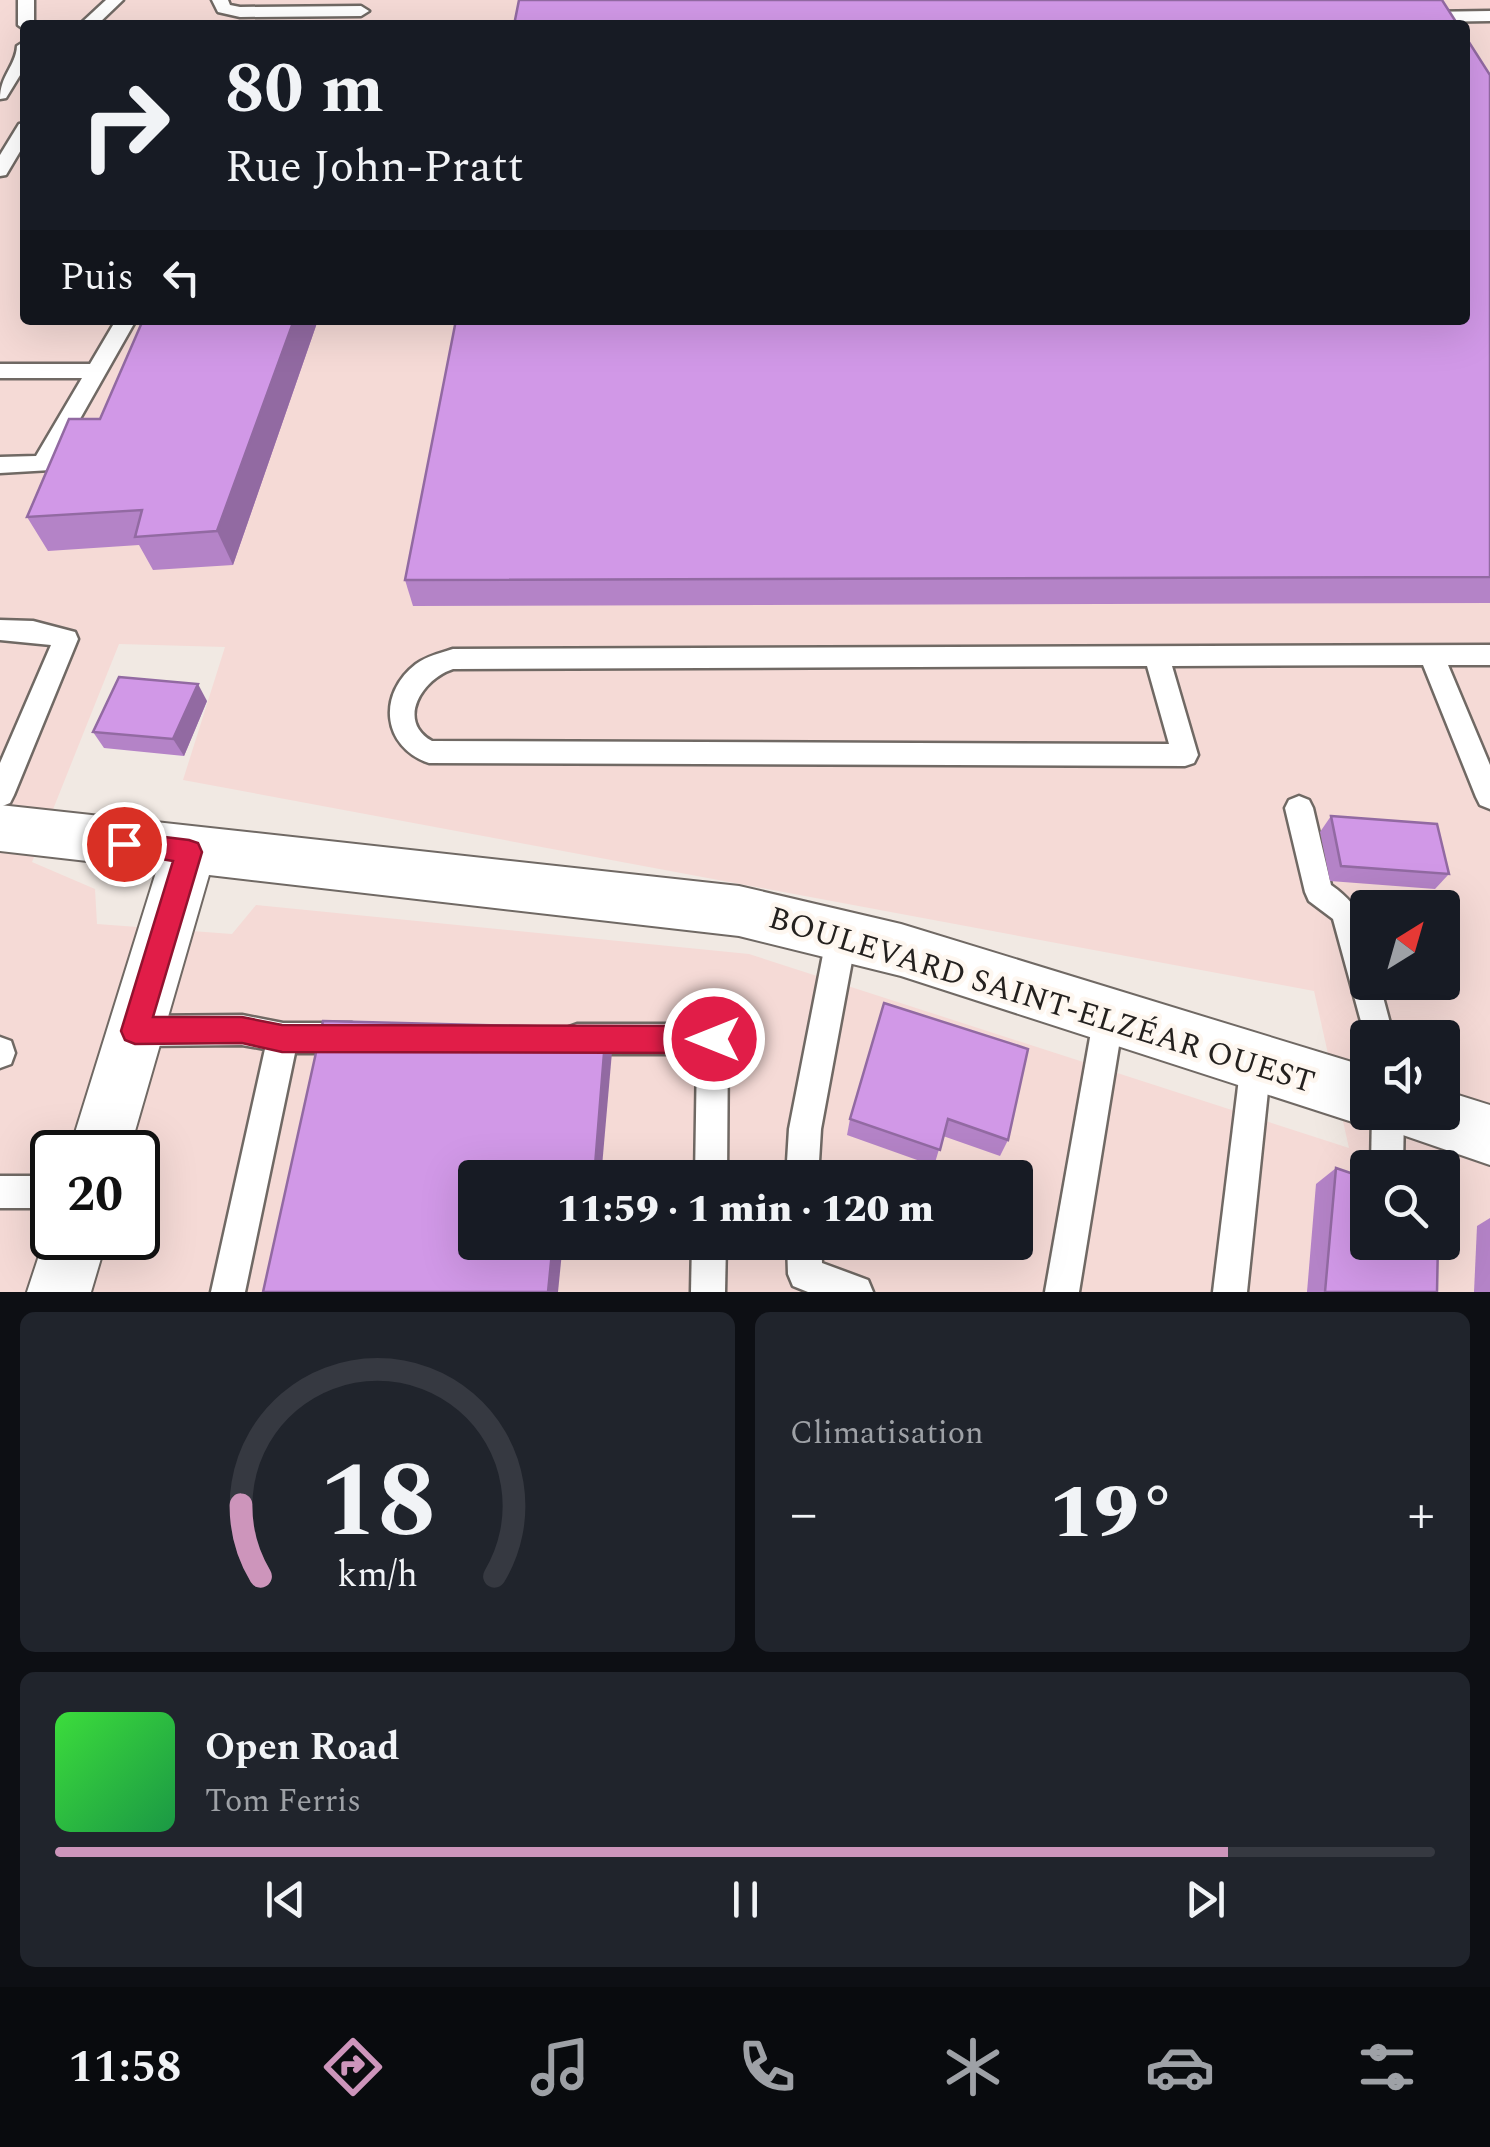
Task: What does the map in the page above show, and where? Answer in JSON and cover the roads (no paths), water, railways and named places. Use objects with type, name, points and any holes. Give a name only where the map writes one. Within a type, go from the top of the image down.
[{"type":"street","name":"BOULEVARD SAINT-ELZÉAR OUEST","points":[[0,828],[739,911],[842,934],[1350,1091]]},
{"type":"street","points":[[106,1130],[189,852]]},
{"type":"street","points":[[1460,1125],[1490,1135]]},
{"type":"street","points":[[59,1292],[68,1260]]},
{"type":"lane","points":[[93,20],[115,0]]},
{"type":"lane","points":[[220,0],[224,9],[260,19],[361,11]]},
{"type":"lane","points":[[260,19],[277,0]]},
{"type":"lane","points":[[1425,16],[1490,16]]},
{"type":"lane","points":[[3,85],[20,61]]},
{"type":"lane","points":[[0,171],[20,137]]},
{"type":"lane","points":[[0,465],[44,464],[124,325]]},
{"type":"lane","points":[[0,372],[100,372]]},
{"type":"lane","points":[[0,630],[33,631],[66,639],[0,795]]},
{"type":"lane","points":[[1431,655],[1490,797]]},
{"type":"lane","points":[[1157,656],[1184,755],[430,752],[412,744],[402,722],[408,694],[418,674],[434,663],[453,660],[1157,656],[1490,655]]},
{"type":"lane","points":[[1298,808],[1319,892],[1345,911],[1374,1020]]},
{"type":"lane","points":[[803,1160],[805,1130],[842,934]]},
{"type":"lane","points":[[1062,1292],[1109,1015]]},
{"type":"lane","points":[[135,1031],[242,1030],[282,1038],[380,1038]]},
{"type":"lane","points":[[228,1292],[282,1038]]},
{"type":"lane","points":[[557,1039],[714,1039],[711,1160]]},
{"type":"lane","points":[[1230,1292],[1256,1062]]},
{"type":"lane","points":[[0,1192],[30,1192]]},
{"type":"lane","points":[[708,1292],[709,1260]]},
{"type":"lane","points":[[805,1260],[806,1274],[856,1292]]}]
